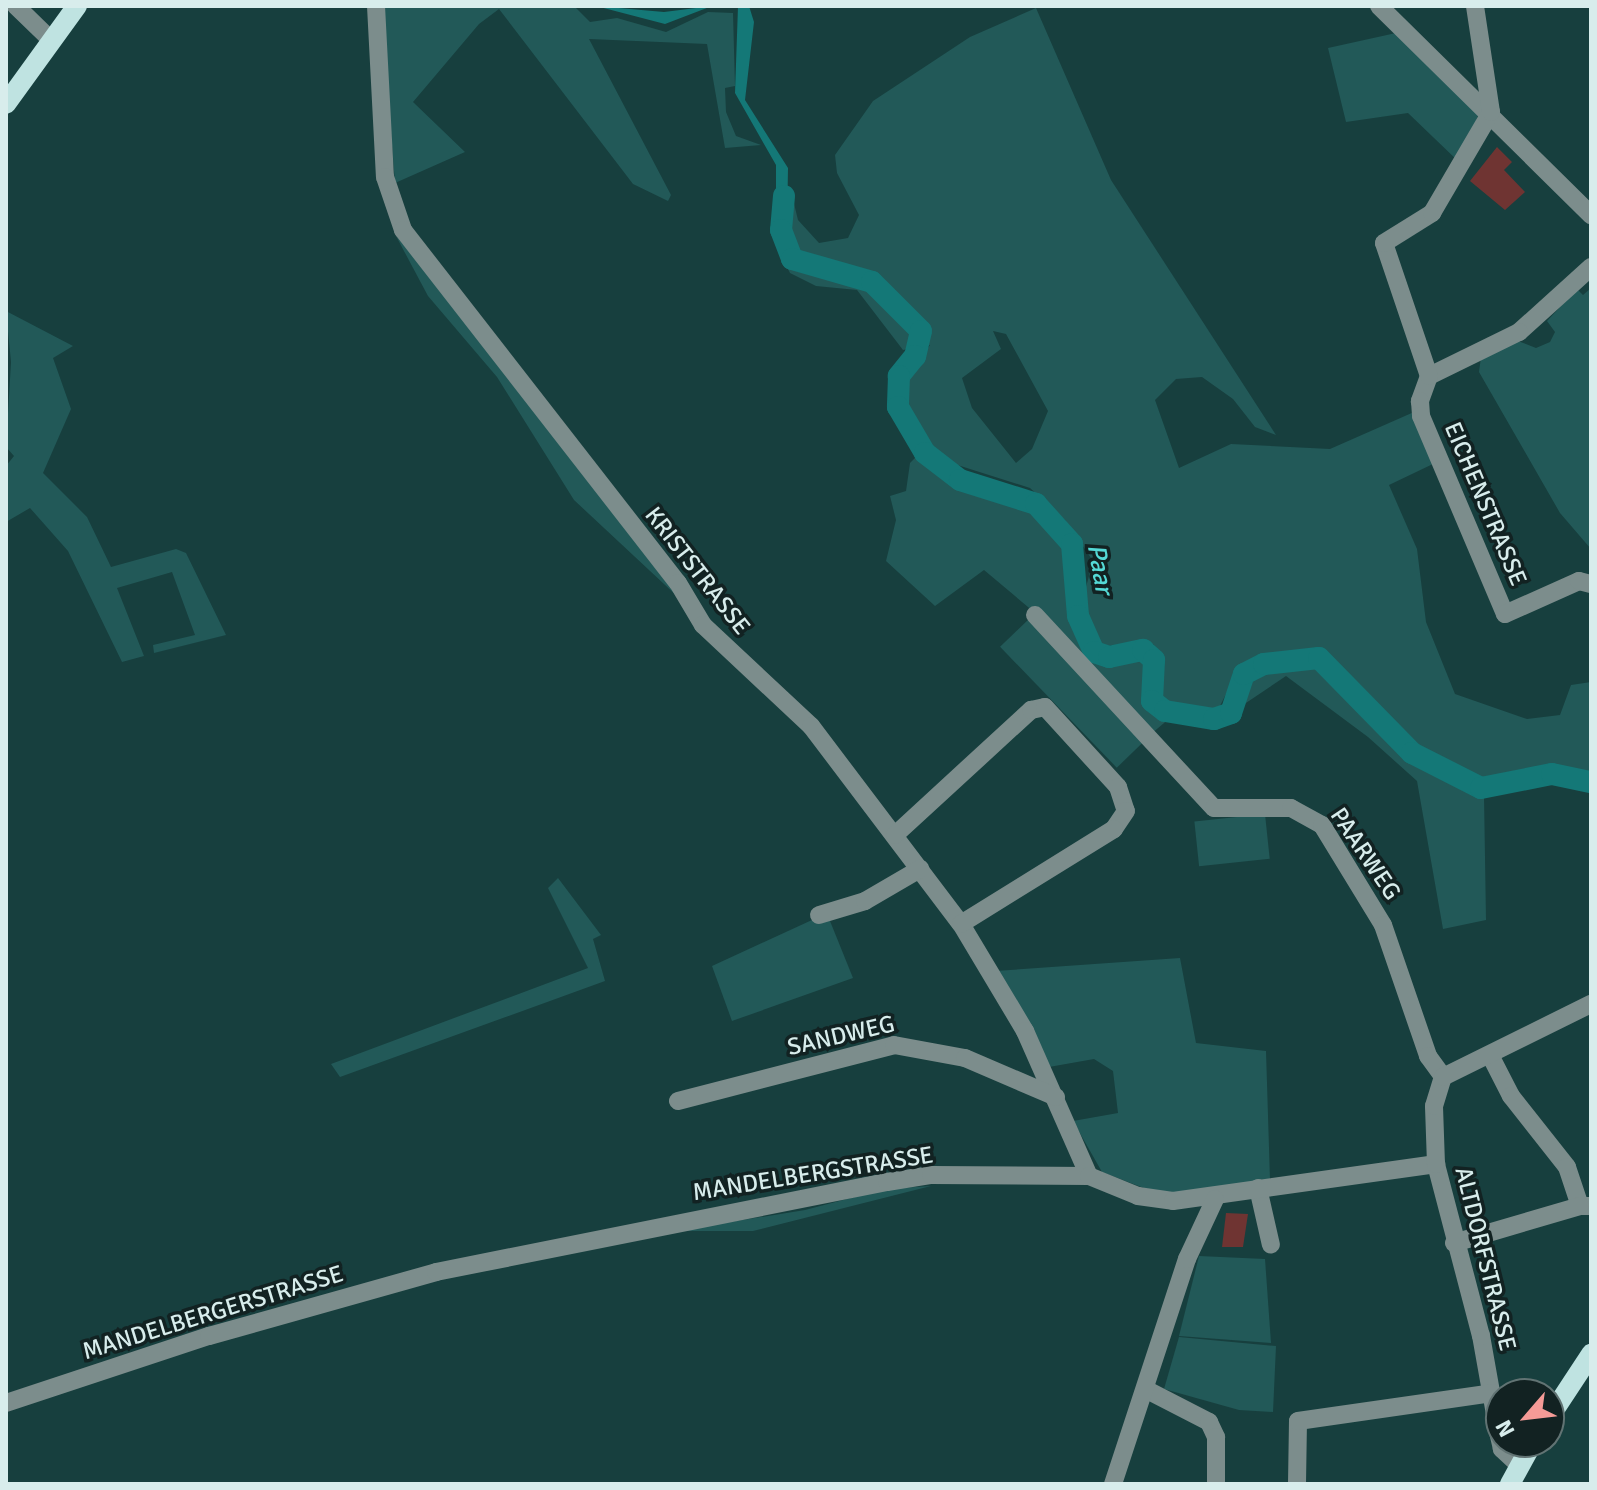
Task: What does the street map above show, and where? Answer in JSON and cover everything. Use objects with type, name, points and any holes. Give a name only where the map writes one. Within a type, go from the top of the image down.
[{"type":"main road","points":[[6,104],[77,6]]},
{"type":"main road","points":[[1565,1394],[1591,1354]]},
{"type":"street","points":[[16,6],[51,40]]},
{"type":"street","name":"KRISTSTRASSE","points":[[376,6],[385,177],[403,230],[678,583],[703,625],[787,697],[961,924],[1056,1097],[1089,1176]]},
{"type":"street","points":[[1379,6],[1491,112],[1591,215]]},
{"type":"street","points":[[1475,6],[1491,112],[1432,213],[1384,243],[1429,376],[1519,332],[1591,267]]},
{"type":"street","name":"EICHENSTRASSE","points":[[1429,376],[1421,416],[1505,614],[1579,581],[1591,584]]},
{"type":"street","name":"PAARWEG","points":[[1035,615],[1214,808],[1291,808],[1322,825],[1383,925],[1428,1056],[1443,1077]]},
{"type":"street","points":[[895,835],[1031,710],[1045,707],[1118,787],[1126,811],[1114,829],[961,924]]},
{"type":"street","points":[[819,915],[865,901],[920,869]]},
{"type":"street","points":[[1443,1077],[1591,1004]]},
{"type":"street","name":"SANDWEG","points":[[678,1101],[894,1045],[965,1058],[1056,1097]]},
{"type":"street","points":[[1454,1243],[1585,1206],[1567,1167],[1511,1096],[1490,1055]]},
{"type":"street","name":"ALTDORFSTRASSE","points":[[1443,1077],[1434,1106],[1436,1164],[1488,1378]]},
{"type":"street","name":"MANDELBERGSTRASSE","points":[[436,1272],[931,1175],[1089,1176],[1138,1196],[1215,1199],[1258,1188],[1436,1164]]},
{"type":"street","points":[[1258,1188],[1271,1245]]},
{"type":"street","points":[[1113,1484],[1147,1390],[1187,1259],[1215,1199]]},
{"type":"street","name":"MANDELBERGERSTRASSE","points":[[6,1403],[209,1336],[436,1272]]},
{"type":"street","points":[[1147,1390],[1194,1409],[1209,1422],[1216,1437],[1216,1484]]},
{"type":"street","points":[[1297,1484],[1298,1421],[1485,1394]]},
{"type":"shaded area","points":[[381,6],[574,6],[590,22],[617,18],[666,32],[708,12],[733,13],[735,86],[725,88],[726,112],[736,136],[761,145],[725,148],[707,44],[589,39],[671,195],[668,201],[633,184],[499,9],[479,24],[413,102],[465,152],[395,183]]},
{"type":"shaded area","points":[[596,6],[664,12],[712,6],[665,24]]},
{"type":"shaded area","points":[[738,6],[749,6],[754,22],[745,100],[788,168],[787,227],[776,221],[776,165],[735,93]]},
{"type":"shaded area","points":[[1036,8],[1111,180],[1276,435],[1255,427],[1233,399],[1202,377],[1176,379],[1155,400],[1179,468],[1231,444],[1330,449],[1414,412],[1435,463],[1389,485],[1417,549],[1426,622],[1455,694],[1527,719],[1560,715],[1571,685],[1591,682],[1591,776],[1554,768],[1473,786],[1484,795],[1486,920],[1443,929],[1417,781],[1368,737],[1286,676],[1240,707],[1247,678],[1269,666],[1263,656],[1241,664],[1218,710],[1194,711],[1159,701],[1162,656],[1153,644],[1098,646],[1082,602],[1093,561],[1065,520],[1030,488],[948,462],[914,428],[902,403],[903,383],[930,345],[903,350],[857,290],[816,286],[790,273],[774,241],[776,221],[787,226],[791,191],[798,220],[819,243],[848,238],[859,215],[837,173],[835,155],[873,101],[970,37]],"holes":[[[993,331],[1006,334],[1048,411],[1032,449],[1016,463],[972,408],[962,378],[1001,349]]]},
{"type":"shaded area","points":[[1396,33],[1480,111],[1459,162],[1408,113],[1346,122],[1328,48]]},
{"type":"shaded area","points":[[396,236],[426,270],[679,598],[574,500],[497,377],[428,296]]},
{"type":"shaded area","points":[[1591,288],[1591,549],[1560,513],[1479,372],[1481,357],[1518,341],[1536,348],[1550,342],[1555,332],[1547,321],[1577,289],[1583,295]]},
{"type":"shaded area","points":[[6,311],[73,346],[53,358],[71,409],[43,473],[87,517],[111,567],[176,549],[186,553],[226,635],[154,653],[153,645],[195,635],[172,572],[117,588],[144,656],[122,662],[68,551],[30,508],[6,522],[6,466],[14,456],[6,447],[11,362]]},
{"type":"shaded area","points":[[918,455],[956,483],[1031,507],[1063,548],[1072,570],[1068,601],[1090,651],[1104,660],[1142,656],[1150,667],[1145,695],[1170,718],[1151,734],[1034,612],[984,570],[935,606],[886,561],[896,520],[890,496],[906,491],[910,463]]},
{"type":"shaded area","points":[[1031,617],[1148,738],[1117,768],[1000,647]]},
{"type":"shaded area","points":[[1265,814],[1270,859],[1199,866],[1194,821]]},
{"type":"shaded area","points":[[558,878],[601,935],[593,939],[605,981],[340,1077],[331,1064],[588,968],[548,888]]},
{"type":"shaded area","points":[[812,920],[830,921],[853,978],[732,1021],[712,966]]},
{"type":"shaded area","points":[[1180,958],[1196,1043],[1266,1051],[1270,1180],[1181,1193],[1149,1190],[1102,1172],[1073,1121],[1118,1113],[1113,1071],[1094,1059],[1049,1067],[995,971]]},
{"type":"shaded area","points":[[931,1186],[753,1231],[674,1231],[805,1210],[885,1189]]},
{"type":"shaded area","points":[[1199,1256],[1265,1259],[1271,1343],[1179,1336]]},
{"type":"shaded area","points":[[1179,1337],[1276,1346],[1273,1412],[1239,1410],[1164,1389]]},
{"type":"building","points":[[1497,147],[1512,162],[1504,170],[1525,192],[1505,210],[1470,181]]},
{"type":"building","points":[[1226,1213],[1248,1214],[1243,1247],[1222,1247]]},
{"type":"waterway","name":"Paar","points":[[784,196],[781,230],[792,259],[872,282],[921,331],[915,356],[899,376],[898,407],[925,453],[960,480],[1036,504],[1072,544],[1078,616],[1094,652],[1109,657],[1143,650],[1154,660],[1152,701],[1165,711],[1214,719],[1231,713],[1244,674],[1264,664],[1319,658],[1412,753],[1481,788],[1552,774],[1591,782]]}]
